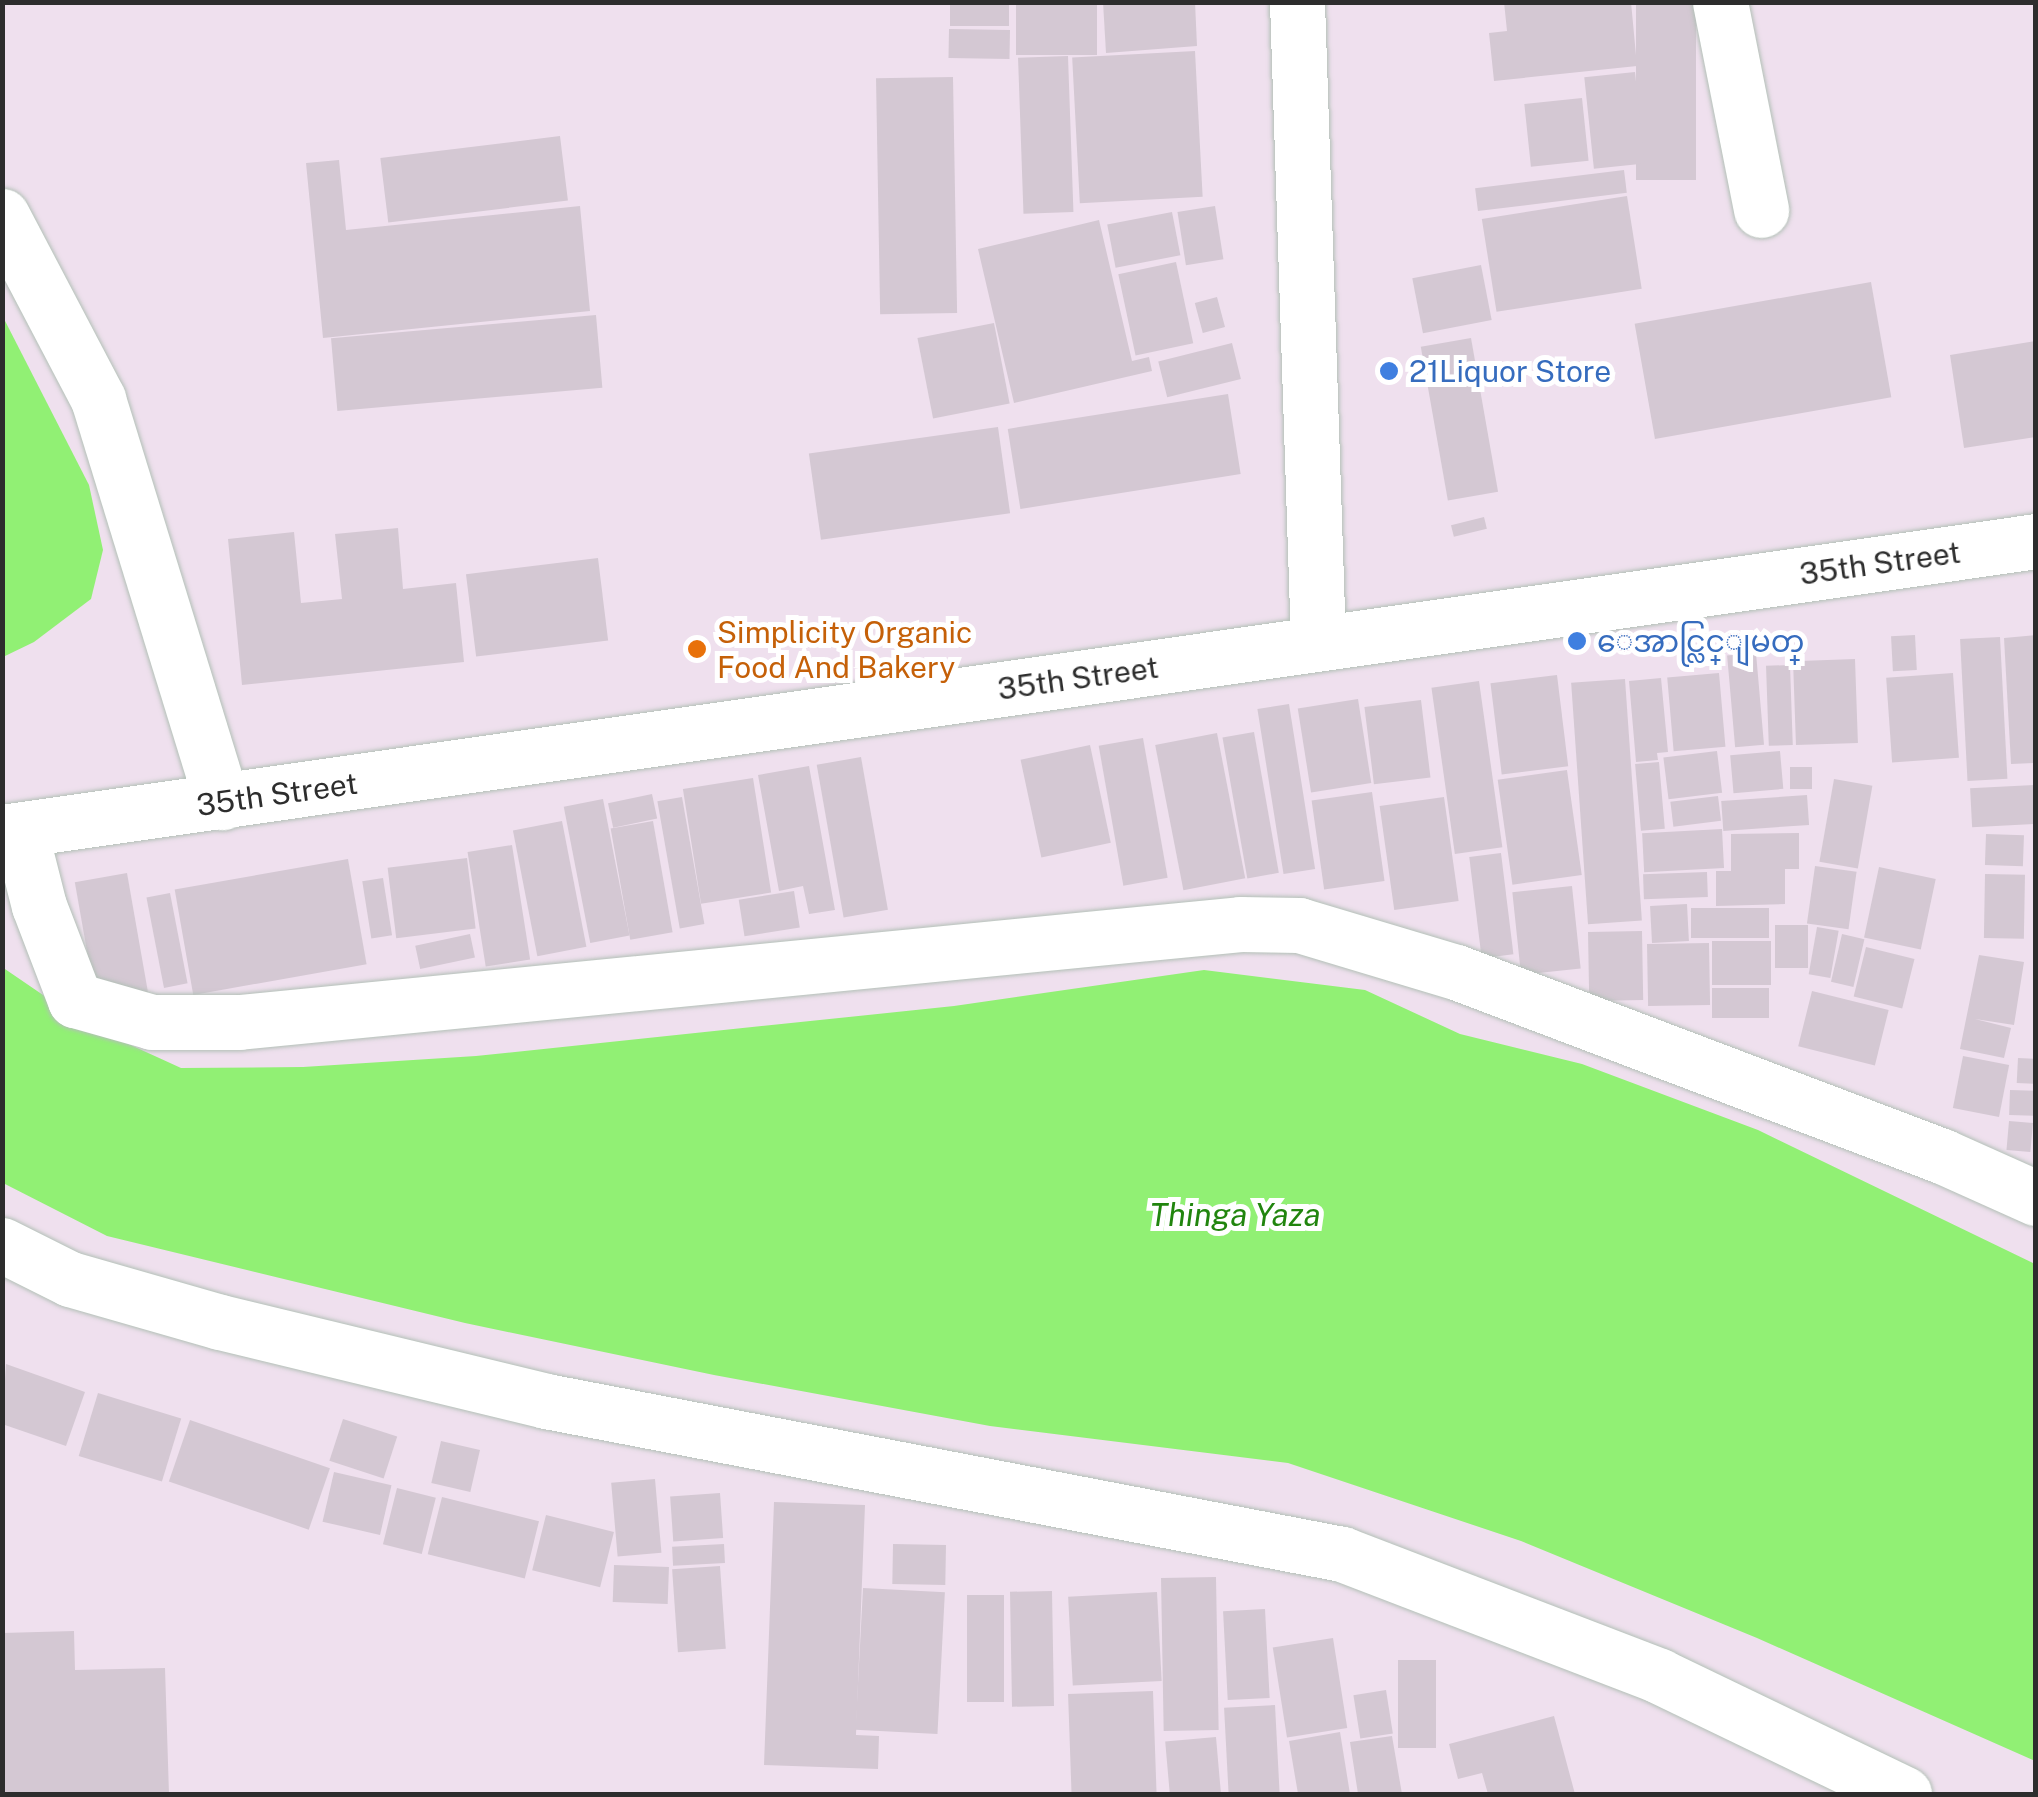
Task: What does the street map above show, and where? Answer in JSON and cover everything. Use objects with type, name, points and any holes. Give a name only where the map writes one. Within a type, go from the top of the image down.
[{"type":"street","points":[[1298,2],[1318,643]]},
{"type":"street","points":[[1720,2],[1760,210]]},
{"type":"street","points":[[2,216],[98,399],[222,802]]},
{"type":"street","name":"35th Street","points":[[11,832],[2036,542]]},
{"type":"street","points":[[11,832],[75,1000],[152,1022],[239,1022],[1240,924],[1300,925],[1456,972],[1942,1156],[2036,1198]]},
{"type":"street","points":[[2,1244],[70,1279],[201,1317],[546,1401],[1342,1554],[1658,1676],[1904,1794]]},
{"type":"water","points":[[2,315],[89,485],[103,550],[91,599],[34,642],[3,657]]},
{"type":"water","name":"Thinga Yaza","points":[[2,967],[87,1025],[181,1068],[303,1067],[476,1056],[954,1006],[1204,970],[1365,990],[1460,1034],[1582,1064],[1758,1130],[2035,1264],[2035,1761],[1757,1638],[1521,1541],[1288,1463],[990,1426],[714,1375],[465,1323],[107,1236],[3,1183]]},
{"type":"building","points":[[950,2],[1009,2],[1009,26],[950,26]]},
{"type":"building","points":[[1016,2],[1097,2],[1097,55],[1016,55]]},
{"type":"building","points":[[1103,2],[1195,2],[1197,46],[1106,53]]},
{"type":"building","points":[[1504,2],[1631,2],[1637,66],[1494,81],[1489,33],[1507,31]]},
{"type":"building","points":[[1636,2],[1696,2],[1696,180],[1636,180]]},
{"type":"building","points":[[949,29],[1010,30],[1009,59],[948,58]]},
{"type":"building","points":[[1195,51],[1203,197],[1080,203],[1072,57]]},
{"type":"building","points":[[1068,56],[1073,212],[1023,214],[1018,58]]},
{"type":"building","points":[[1635,72],[1645,163],[1594,169],[1584,77]]},
{"type":"building","points":[[953,77],[957,313],[880,314],[876,78]]},
{"type":"building","points":[[1582,98],[1589,161],[1531,167],[1524,104]]},
{"type":"building","points":[[560,136],[568,201],[388,223],[380,158]]},
{"type":"building","points":[[339,160],[346,230],[580,206],[590,311],[323,338],[306,163]]},
{"type":"building","points":[[1624,170],[1627,193],[1478,211],[1475,188]]},
{"type":"building","points":[[1627,196],[1642,289],[1497,312],[1482,219]]},
{"type":"building","points":[[1215,206],[1223,259],[1186,265],[1177,212]]},
{"type":"building","points":[[1172,212],[1180,255],[1116,268],[1107,225]]},
{"type":"building","points":[[1099,220],[1132,361],[1149,357],[1152,371],[1014,403],[978,249]]},
{"type":"building","points":[[1176,262],[1193,343],[1136,355],[1118,274]]},
{"type":"building","points":[[1481,265],[1492,320],[1423,333],[1412,278]]},
{"type":"building","points":[[1871,282],[1891,397],[1655,439],[1635,324]]},
{"type":"building","points":[[1217,297],[1225,327],[1203,333],[1195,303]]},
{"type":"building","points":[[596,315],[602,388],[337,411],[331,338]]},
{"type":"building","points":[[994,323],[1010,403],[933,418],[917,338]]},
{"type":"building","points":[[1471,338],[1498,492],[1448,500],[1421,347]]},
{"type":"building","points":[[2036,341],[2036,437],[1964,448],[1950,355]]},
{"type":"building","points":[[1232,343],[1241,379],[1167,397],[1158,361]]},
{"type":"building","points":[[1228,394],[1241,474],[1020,509],[1008,429]]},
{"type":"building","points":[[998,427],[1010,513],[821,540],[809,454]]},
{"type":"building","points":[[1484,517],[1487,529],[1454,537],[1451,525]]},
{"type":"building","points":[[398,528],[403,589],[456,583],[464,662],[242,685],[228,539],[294,532],[301,603],[342,599],[335,534]]},
{"type":"building","points":[[598,558],[608,640],[476,657],[466,574]]},
{"type":"building","points":[[1915,635],[1917,670],[1893,671],[1891,636]]},
{"type":"building","points":[[2036,635],[2036,763],[2011,764],[2004,638]]},
{"type":"building","points":[[2000,637],[2007,779],[1967,781],[1960,639]]},
{"type":"building","points":[[1756,653],[1764,745],[1735,747],[1727,656]]},
{"type":"building","points":[[1855,659],[1858,743],[1796,745],[1793,661]]},
{"type":"building","points":[[1790,665],[1793,745],[1769,746],[1766,666]]},
{"type":"building","points":[[1719,673],[1725,747],[1674,751],[1667,678]]},
{"type":"building","points":[[1953,673],[1959,758],[1892,762],[1886,678]]},
{"type":"building","points":[[1557,675],[1568,766],[1502,774],[1490,683]]},
{"type":"building","points":[[1661,678],[1668,752],[1657,753],[1658,760],[1636,762],[1629,681]]},
{"type":"building","points":[[1625,679],[1642,920],[1588,924],[1571,683]]},
{"type":"building","points":[[1479,681],[1502,847],[1455,854],[1431,688]]},
{"type":"building","points":[[1358,699],[1371,783],[1311,792],[1298,709]]},
{"type":"building","points":[[1421,700],[1431,777],[1374,784],[1364,707]]},
{"type":"building","points":[[1289,704],[1315,869],[1284,874],[1257,709]]},
{"type":"building","points":[[1254,732],[1279,873],[1247,878],[1222,738]]},
{"type":"building","points":[[1217,733],[1245,878],[1183,890],[1155,745]]},
{"type":"building","points":[[1143,738],[1168,878],[1123,886],[1099,746]]},
{"type":"building","points":[[1090,745],[1111,843],[1041,858],[1021,760]]},
{"type":"building","points":[[1717,751],[1722,793],[1669,799],[1663,758]]},
{"type":"building","points":[[1780,751],[1783,789],[1734,793],[1730,755]]},
{"type":"building","points":[[861,757],[888,910],[844,917],[817,765]]},
{"type":"building","points":[[1659,762],[1665,829],[1641,831],[1635,764]]},
{"type":"building","points":[[809,766],[835,910],[809,914],[803,886],[779,891],[758,775]]},
{"type":"building","points":[[1790,767],[1812,767],[1812,789],[1790,789]]},
{"type":"building","points":[[1567,770],[1582,875],[1512,885],[1498,780]]},
{"type":"building","points":[[753,778],[771,893],[701,904],[683,789]]},
{"type":"building","points":[[1834,779],[1872,786],[1858,868],[1819,862]]},
{"type":"building","points":[[2034,785],[2036,824],[1972,827],[1970,788]]},
{"type":"building","points":[[1372,792],[1385,881],[1324,890],[1312,800]]},
{"type":"building","points":[[652,794],[657,818],[613,828],[608,803]]},
{"type":"building","points":[[1807,795],[1809,825],[1723,831],[1721,801]]},
{"type":"building","points":[[1718,796],[1721,821],[1673,827],[1670,802]]},
{"type":"building","points":[[682,797],[704,924],[680,928],[657,801]]},
{"type":"building","points":[[1444,797],[1459,901],[1394,910],[1380,806]]},
{"type":"building","points":[[603,799],[630,935],[590,943],[564,807]]},
{"type":"building","points":[[562,821],[586,947],[537,956],[513,831]]},
{"type":"building","points":[[653,821],[673,932],[630,940],[611,828]]},
{"type":"building","points":[[1722,829],[1724,868],[1644,872],[1642,833]]},
{"type":"building","points":[[1799,833],[1799,869],[1785,869],[1785,904],[1716,906],[1716,871],[1731,871],[1731,834]]},
{"type":"building","points":[[1986,834],[2024,835],[2023,866],[1985,865]]},
{"type":"building","points":[[512,845],[530,960],[486,967],[468,852]]},
{"type":"building","points":[[1501,853],[1513,954],[1482,958],[1469,857]]},
{"type":"building","points":[[467,858],[476,928],[396,938],[388,868]]},
{"type":"building","points":[[348,859],[367,964],[193,995],[175,890]]},
{"type":"building","points":[[1815,866],[1857,872],[1849,929],[1807,923]]},
{"type":"building","points":[[1879,867],[1936,879],[1921,949],[1864,937]]},
{"type":"building","points":[[1707,872],[1708,897],[1644,899],[1643,874]]},
{"type":"building","points":[[127,873],[148,994],[96,1003],[75,882]]},
{"type":"building","points":[[1985,874],[2025,875],[2024,939],[1984,938]]},
{"type":"building","points":[[383,878],[392,935],[371,939],[362,881]]},
{"type":"building","points":[[1572,886],[1581,969],[1521,975],[1512,892]]},
{"type":"building","points":[[794,891],[800,928],[744,936],[739,900]]},
{"type":"building","points":[[170,893],[188,983],[164,988],[146,898]]},
{"type":"building","points":[[1687,904],[1689,941],[1652,943],[1650,906]]},
{"type":"building","points":[[1691,908],[1769,908],[1769,938],[1691,938]]},
{"type":"building","points":[[1775,925],[1808,925],[1808,968],[1775,968]]},
{"type":"building","points":[[1817,927],[1839,931],[1830,978],[1809,974]]},
{"type":"building","points":[[1642,931],[1643,1000],[1589,1001],[1588,932]]},
{"type":"building","points":[[470,934],[475,957],[420,969],[415,946]]},
{"type":"building","points":[[1842,934],[1864,939],[1853,987],[1831,982]]},
{"type":"building","points":[[1712,941],[1771,941],[1771,985],[1712,985]]},
{"type":"building","points":[[1709,943],[1710,1005],[1648,1006],[1647,944]]},
{"type":"building","points":[[1866,947],[1915,959],[1902,1009],[1854,996]]},
{"type":"building","points":[[1979,955],[2024,962],[2014,1025],[1975,1019],[2011,1028],[2004,1058],[1960,1049]]},
{"type":"building","points":[[1712,988],[1769,988],[1769,1018],[1712,1018]]},
{"type":"building","points":[[1812,991],[1889,1010],[1875,1065],[1798,1046]]},
{"type":"building","points":[[1963,1056],[2009,1065],[1999,1117],[1953,1108]]},
{"type":"building","points":[[2018,1058],[2036,1059],[2035,1084],[2017,1083]]},
{"type":"building","points":[[2010,1090],[2036,1091],[2035,1116],[2009,1115]]},
{"type":"building","points":[[2009,1121],[2033,1123],[2030,1152],[2006,1150]]},
{"type":"building","points":[[6,1364],[85,1392],[66,1446],[2,1424]]},
{"type":"building","points":[[98,1393],[181,1418],[162,1482],[79,1456]]},
{"type":"building","points":[[343,1419],[397,1437],[384,1478],[329,1461]]},
{"type":"building","points":[[190,1420],[330,1468],[309,1530],[169,1481]]},
{"type":"building","points":[[441,1441],[480,1450],[470,1492],[431,1483]]},
{"type":"building","points":[[334,1472],[391,1485],[380,1535],[323,1522]]},
{"type":"building","points":[[655,1479],[661,1553],[618,1557],[611,1483]]},
{"type":"building","points":[[397,1488],[436,1498],[422,1554],[383,1544]]},
{"type":"building","points":[[720,1493],[723,1538],[673,1541],[670,1496]]},
{"type":"building","points":[[442,1497],[539,1521],[525,1578],[428,1554]]},
{"type":"building","points":[[774,1502],[865,1505],[856,1735],[879,1736],[878,1769],[764,1765]]},
{"type":"building","points":[[546,1515],[614,1532],[600,1587],[532,1570]]},
{"type":"building","points":[[724,1544],[725,1563],[673,1566],[672,1547]]},
{"type":"building","points":[[893,1544],[946,1545],[945,1585],[892,1584]]},
{"type":"building","points":[[614,1565],[669,1567],[668,1604],[613,1602]]},
{"type":"building","points":[[720,1566],[726,1649],[678,1652],[672,1569]]},
{"type":"building","points":[[1216,1577],[1219,1730],[1164,1731],[1161,1578]]},
{"type":"building","points":[[863,1588],[945,1592],[937,1734],[856,1730]]},
{"type":"building","points":[[1052,1591],[1054,1706],[1012,1707],[1010,1592]]},
{"type":"building","points":[[1157,1592],[1162,1681],[1073,1686],[1068,1597]]},
{"type":"building","points":[[967,1595],[1004,1595],[1004,1702],[967,1702]]},
{"type":"building","points":[[1265,1609],[1270,1698],[1228,1700],[1223,1611]]},
{"type":"building","points":[[74,1631],[75,1670],[165,1668],[169,1794],[2,1794],[2,1633]]},
{"type":"building","points":[[1333,1638],[1347,1728],[1287,1737],[1273,1648]]},
{"type":"building","points":[[1398,1660],[1436,1660],[1436,1748],[1398,1748]]},
{"type":"building","points":[[1386,1690],[1393,1733],[1360,1739],[1353,1695]]},
{"type":"building","points":[[1153,1691],[1157,1794],[1072,1794],[1068,1694]]},
{"type":"building","points":[[1275,1705],[1280,1794],[1229,1794],[1224,1708]]},
{"type":"building","points":[[1554,1716],[1575,1794],[1488,1794],[1482,1773],[1458,1779],[1449,1744]]},
{"type":"building","points":[[1340,1732],[1350,1794],[1298,1794],[1289,1741]]},
{"type":"building","points":[[1392,1736],[1402,1794],[1358,1794],[1350,1742]]},
{"type":"building","points":[[1216,1737],[1221,1794],[1170,1794],[1165,1741]]},
{"type":"place","name":"21Liquor Store","points":[[1389,371]]},
{"type":"place","name":"ေအာင္လြင္ျမတ္","points":[[1577,641]]},
{"type":"place","name":"Simplicity Organic Food And Bakery","points":[[697,649]]}]
